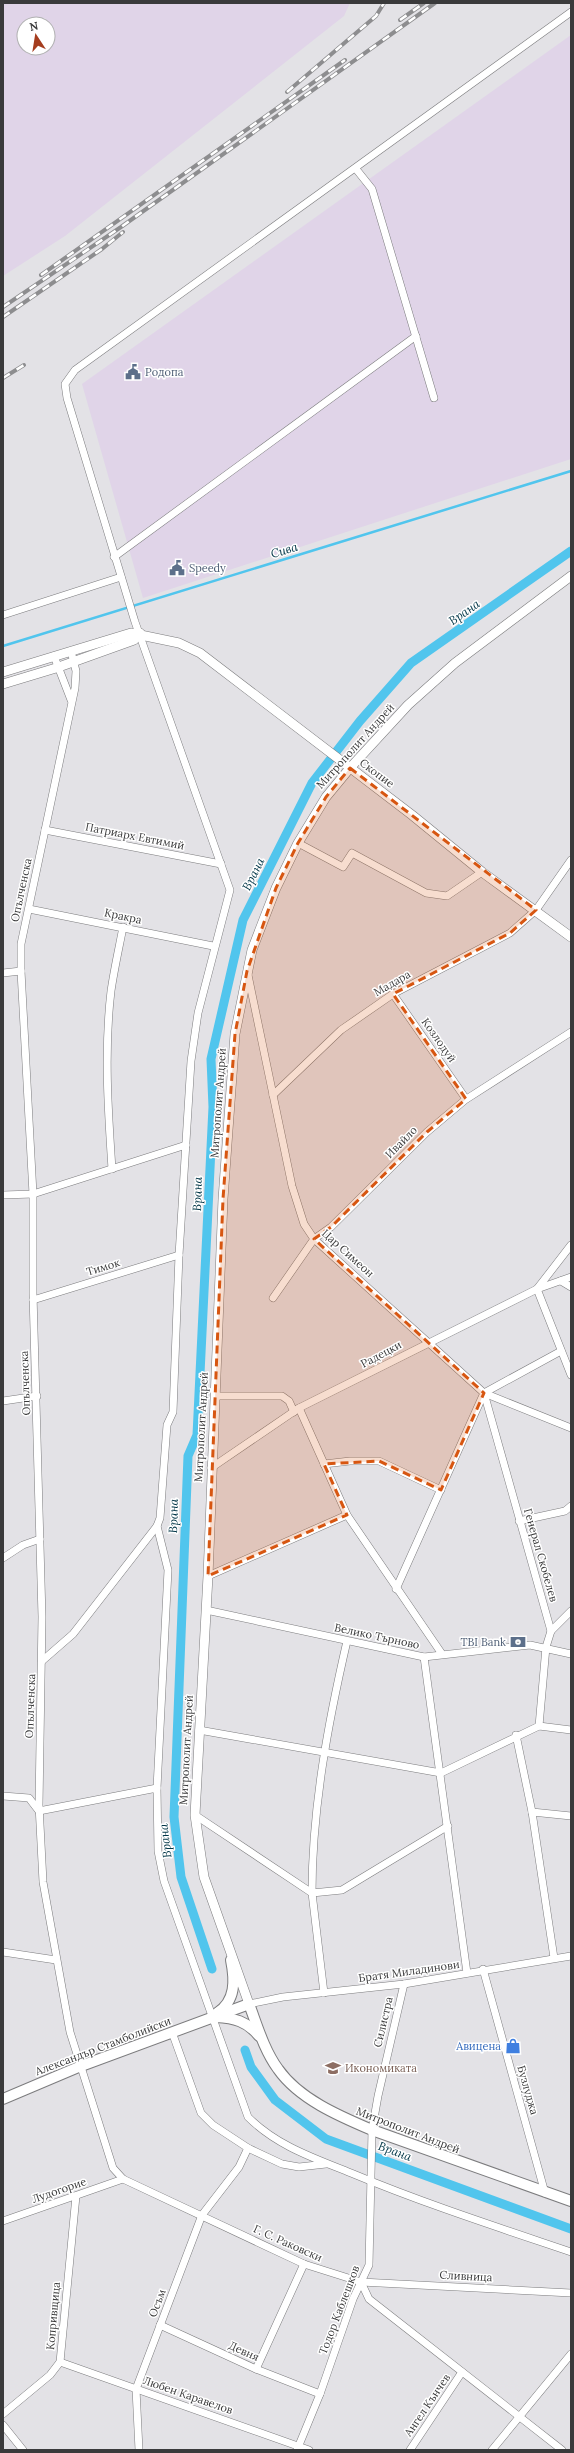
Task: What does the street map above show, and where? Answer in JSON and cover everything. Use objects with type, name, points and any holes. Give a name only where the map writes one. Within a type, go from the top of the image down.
[{"type":"main road","points":[[212,2016],[224,2007],[234,1988],[231,1960]]},
{"type":"main road","name":"Александър Стамболийски","points":[[3,2099],[81,2066],[212,2016],[249,2004]]},
{"type":"main road","name":"Митрополит Андрей","points":[[249,2004],[265,2045],[278,2069],[297,2089],[340,2116],[372,2134],[571,2201]]},
{"type":"main road","points":[[212,2016],[241,2020],[253,2028],[265,2045]]},
{"type":"street","points":[[42,1661],[73,1634],[157,1526],[160,1518],[167,1425],[173,1412],[179,1255],[191,1061],[198,1013],[213,946],[230,890],[135,622],[114,557],[67,398],[65,384],[75,370],[356,169],[571,12]]},
{"type":"street","points":[[356,169],[372,189],[434,398]]},
{"type":"street","points":[[114,557],[416,336]]},
{"type":"street","name":"Митрополит Андрей","points":[[249,2004],[231,1960],[204,1877],[195,1815],[208,1576],[211,1468],[223,1199],[235,1034],[247,971],[252,950],[274,895],[298,843],[347,766],[408,705],[455,663],[571,576]]},
{"type":"street","points":[[3,615],[121,577]]},
{"type":"street","points":[[3,672],[131,633],[140,633]]},
{"type":"street","points":[[3,684],[74,662],[134,640],[140,633]]},
{"type":"street","name":"Скопие","points":[[140,633],[179,643],[200,653],[305,733],[482,872],[571,937]]},
{"type":"street","name":"Опълченска","points":[[71,651],[76,679],[46,830],[21,944],[21,971],[33,1194],[33,1300],[37,1396],[42,1661],[39,1811],[44,1882],[56,1960],[70,2032],[81,2066]]},
{"type":"street","points":[[54,656],[56,668],[71,700]]},
{"type":"street","name":"Патриарх Евтимий","points":[[46,830],[221,864]]},
{"type":"street","points":[[298,843],[343,867],[352,853],[426,893],[447,896],[482,872]]},
{"type":"street","name":"Мадара","points":[[273,1095],[341,1030],[393,994],[510,933],[536,910],[571,860]]},
{"type":"street","name":"Кракра","points":[[29,909],[213,946]]},
{"type":"street","points":[[112,1169],[108,1106],[107,1042],[111,991],[123,927]]},
{"type":"street","points":[[3,973],[21,971]]},
{"type":"street","name":"Цар Симеон","points":[[247,971],[292,1186],[304,1224],[314,1239],[429,1341],[484,1393],[571,1428]]},
{"type":"street","name":"Козлодуй","points":[[393,994],[466,1099]]},
{"type":"street","name":"Ивайло","points":[[273,1298],[314,1239],[331,1227],[427,1132],[466,1099],[571,1032]]},
{"type":"street","points":[[3,1195],[33,1194],[186,1145]]},
{"type":"street","points":[[571,1245],[536,1289],[571,1375]]},
{"type":"street","name":"Тимок","points":[[33,1300],[179,1255]]},
{"type":"street","name":"Радецки","points":[[211,1468],[296,1410],[429,1341],[536,1289],[571,1277]]},
{"type":"street","points":[[561,1281],[571,1287]]},
{"type":"street","points":[[396,1589],[484,1393],[561,1351]]},
{"type":"street","name":"Генерал Скобелев","points":[[484,1393],[551,1632]]},
{"type":"street","points":[[3,1401],[37,1396]]},
{"type":"street","points":[[215,1396],[282,1396],[289,1401],[296,1410],[324,1464],[347,1515],[396,1589],[442,1654]]},
{"type":"street","points":[[324,1464],[350,1461],[379,1461],[441,1490]]},
{"type":"street","points":[[519,1521],[565,1511],[571,1506]]},
{"type":"street","points":[[208,1576],[347,1515]]},
{"type":"street","points":[[157,1526],[168,1570],[157,1788],[158,1851],[164,1881],[248,2117],[263,2132],[301,2154],[414,2198],[571,2252]]},
{"type":"street","points":[[3,1558],[23,1544],[40,1539]]},
{"type":"street","name":"Велико Търново","points":[[206,1610],[424,1657],[530,1645],[546,1647],[571,1654]]},
{"type":"street","points":[[539,1726],[546,1647],[551,1632],[571,1611]]},
{"type":"street","points":[[324,1993],[312,1893],[312,1845],[325,1754],[347,1641]]},
{"type":"street","points":[[424,1657],[441,1773],[467,1973]]},
{"type":"street","points":[[199,1730],[325,1754],[441,1773],[516,1735],[539,1726],[571,1730]]},
{"type":"street","points":[[516,1735],[532,1812],[554,1958]]},
{"type":"street","points":[[3,1796],[30,1798],[39,1811],[157,1788]]},
{"type":"street","points":[[532,1812],[571,1816]]},
{"type":"street","points":[[195,1815],[312,1893],[342,1890],[448,1826]]},
{"type":"street","points":[[3,1952],[56,1960]]},
{"type":"street","name":"Братя Миладинови","points":[[249,2004],[283,1997],[404,1984],[484,1969],[571,1956]]},
{"type":"street","name":"Бузлуджа","points":[[484,1969],[546,2193]]},
{"type":"street","name":"Силистра","points":[[370,2172],[372,2134],[378,2096],[404,1984]]},
{"type":"street","points":[[172,2032],[201,2113],[213,2125],[248,2148],[282,2164],[299,2167],[328,2164]]},
{"type":"street","name":"Г. С. Раковски","points":[[81,2066],[113,2168],[123,2179],[304,2264],[360,2282]]},
{"type":"street","name":"Осъм","points":[[139,2450],[136,2389],[202,2216],[239,2167],[248,2148]]},
{"type":"street","name":"Тодор Каблешков","points":[[298,2448],[320,2394],[360,2282],[369,2265],[370,2172]]},
{"type":"street","name":"Лудогорие","points":[[3,2221],[123,2179]]},
{"type":"street","name":"Копривщица","points":[[3,2414],[50,2375],[60,2362],[76,2196]]},
{"type":"street","points":[[256,2369],[304,2264]]},
{"type":"street","points":[[360,2282],[369,2298],[562,2450]]},
{"type":"street","name":"Сливница","points":[[360,2282],[571,2293]]},
{"type":"street","name":"Девня","points":[[160,2325],[256,2369],[320,2394]]},
{"type":"street","points":[[492,2450],[571,2354]]},
{"type":"street","name":"Любен Каравелов","points":[[60,2362],[298,2448],[309,2450]]},
{"type":"street","name":"Ангел Кънчев","points":[[410,2450],[462,2372]]},
{"type":"street","name":"Осъм","points":[[129,2386],[136,2399]]},
{"type":"street","points":[[3,2426],[24,2450]]},
{"type":"highlighted area","points":[[350,768],[536,910],[510,933],[393,994],[466,1099],[427,1132],[331,1227],[314,1239],[484,1393],[441,1490],[379,1461],[324,1464],[347,1515],[208,1576],[223,1199],[235,1034],[247,971],[276,888],[298,843],[326,797]]},
{"type":"shaded area","points":[[3,3],[350,3],[344,16],[65,236],[3,276]]},
{"type":"shaded area","points":[[571,35],[571,459],[143,598],[82,384]]},
{"type":"waterway","name":"Сива","points":[[3,646],[571,471]]},
{"type":"waterway","name":"Врана","points":[[212,1969],[181,1877],[174,1817],[188,1456],[197,1435],[213,1107],[211,1059],[243,920],[312,783],[360,721],[411,663],[571,551]]},
{"type":"waterway","name":"Врана","points":[[245,2050],[251,2067],[275,2100],[326,2139],[571,2229]]},
{"type":"railway","points":[[287,92],[376,16],[384,3]]},
{"type":"railway","points":[[400,20],[424,3]]},
{"type":"railway","points":[[3,307],[121,227],[435,3]]},
{"type":"railway","points":[[41,275],[345,60]]},
{"type":"railway","points":[[3,317],[102,249],[123,232]]},
{"type":"railway","points":[[3,378],[24,365]]},
{"type":"place","name":"Родопа","points":[[133,372]]},
{"type":"place","name":"Speedy","points":[[177,568]]},
{"type":"place","name":"TBI Bank","points":[[518,1642]]},
{"type":"place","name":"Авицена","points":[[513,2046]]},
{"type":"place","name":"Икономиката","points":[[333,2068]]}]
